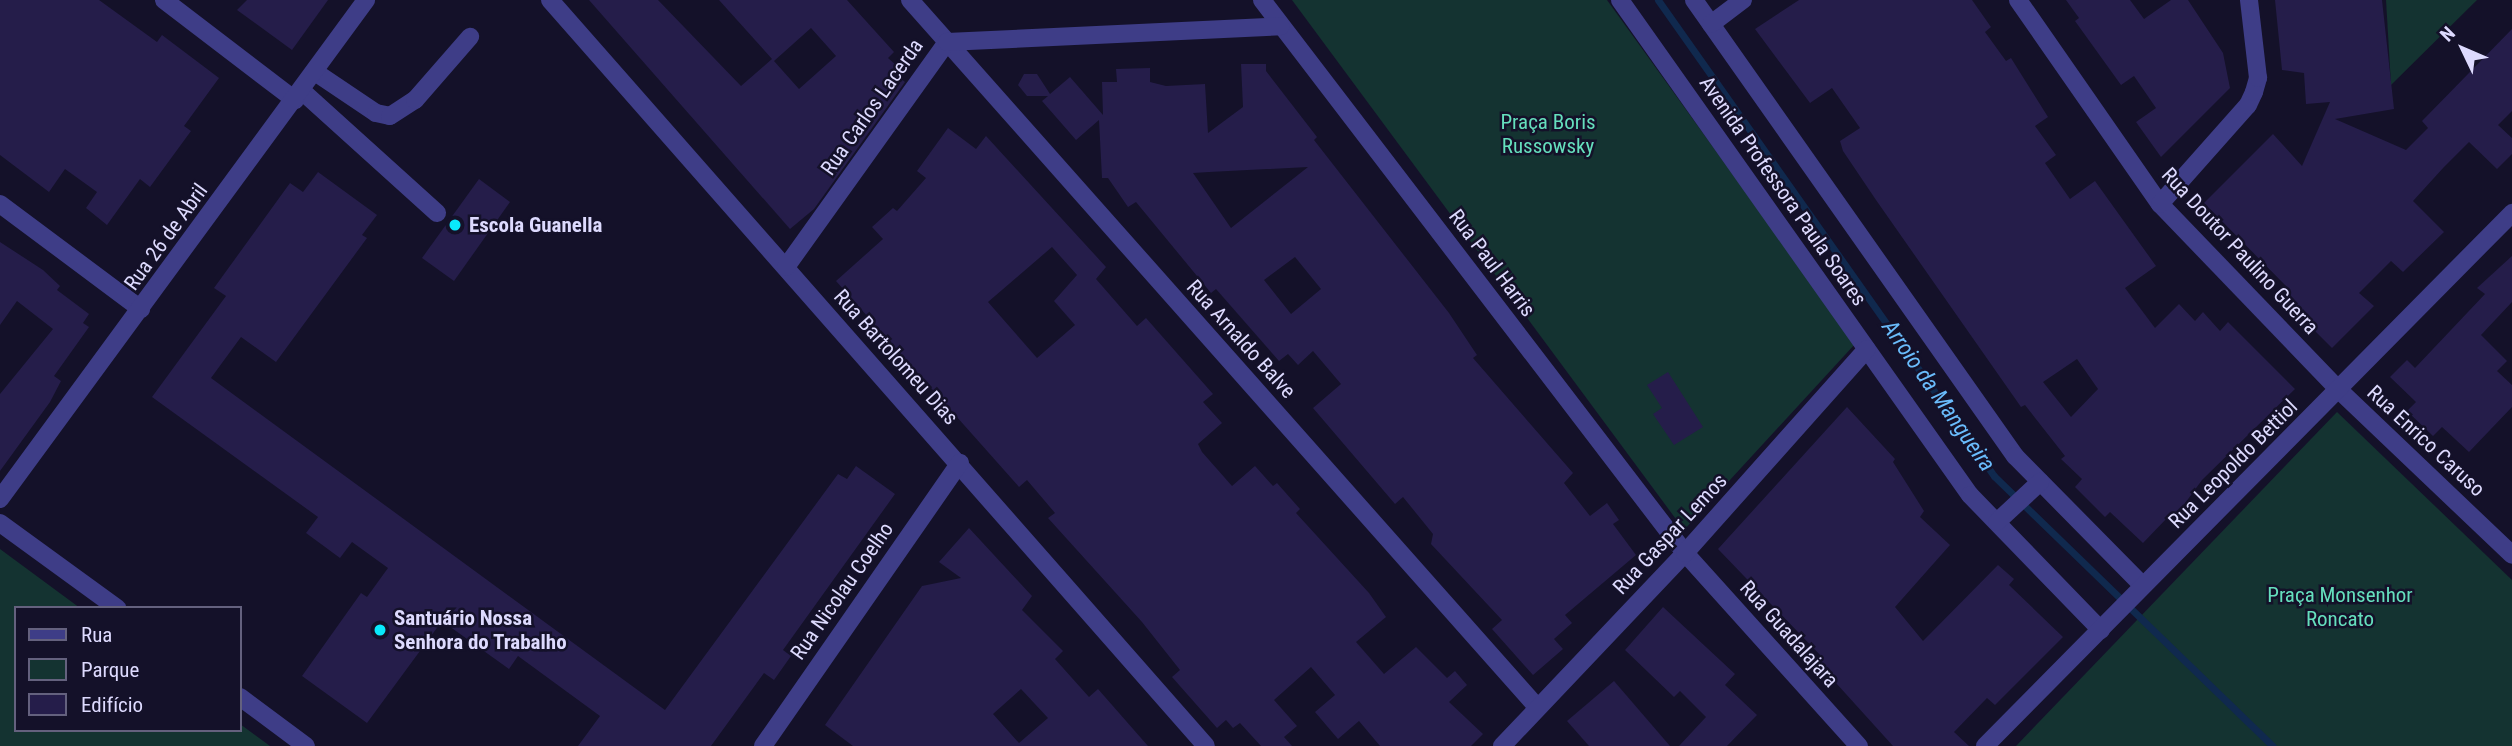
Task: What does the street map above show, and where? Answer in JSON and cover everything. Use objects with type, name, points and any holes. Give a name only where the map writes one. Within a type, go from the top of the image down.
[{"type":"street","points":[[164,0],[298,96],[437,214]]},
{"type":"street","name":"Rua 26 de Abril","points":[[0,499],[366,0]]},
{"type":"street","name":"Rua Bartolomeu Dias","points":[[550,0],[960,463],[1206,746]]},
{"type":"street","name":"Rua Arnaldo Balve","points":[[910,0],[1538,708]]},
{"type":"street","name":"Rua Paul Harris","points":[[1262,0],[1685,553]]},
{"type":"street","name":"Avenida Professora Paula Soares","points":[[1620,0],[1970,495],[2101,630]]},
{"type":"street","name":"Avenida Professora Paula Soares","points":[[1694,0],[2015,456],[2143,586]]},
{"type":"street","points":[[1711,24],[1744,0]]},
{"type":"street","name":"Rua Doutor Paulino Guerra","points":[[2018,0],[2160,204],[2339,390]]},
{"type":"street","points":[[2160,204],[2248,106],[2258,78],[2249,0]]},
{"type":"street","name":"Rua Carlos Lacerda","points":[[786,267],[947,42],[1281,26]]},
{"type":"street","points":[[315,72],[376,113],[390,116],[415,100],[470,37]]},
{"type":"street","points":[[0,204],[141,309]]},
{"type":"street","name":"Rua Leopoldo Bettiol","points":[[1985,746],[2512,213]]},
{"type":"street","name":"Rua Gaspar Lemos","points":[[1502,746],[1685,553],[1867,349]]},
{"type":"street","name":"Rua Enrico Caruso","points":[[2339,390],[2512,555]]},
{"type":"street","name":"Rua Nicolau Coelho","points":[[762,746],[960,463]]},
{"type":"street","points":[[1997,522],[2040,482]]},
{"type":"street","points":[[0,523],[114,606]]},
{"type":"street","name":"Rua Guadalajara","points":[[1685,553],[1859,746]]},
{"type":"street","points":[[242,698],[306,746]]},
{"type":"green space","name":"Praça Boris Russowsky","points":[[1292,0],[1607,0],[1855,344],[1684,530]]},
{"type":"green space","points":[[2386,0],[2477,0],[2391,85]]},
{"type":"green space","name":"Praça Monsenhor Roncato","points":[[2337,412],[2512,580],[2512,746],[2016,746]]},
{"type":"green space","points":[[0,549],[77,606],[14,606],[14,732],[242,732],[242,725],[270,746],[0,746]]},
{"type":"building","points":[[0,0],[99,0],[157,42],[162,35],[219,78],[184,126],[191,131],[150,187],[140,179],[107,225],[86,208],[97,192],[65,169],[49,192],[0,155]]},
{"type":"building","points":[[247,0],[328,0],[292,50],[237,10]]},
{"type":"building","points":[[589,0],[658,0],[741,86],[772,59],[719,0],[847,0],[894,52],[888,58],[897,66],[892,72],[905,82],[814,209],[790,229]],"holes":[[[811,28],[836,56],[799,89],[774,61]]]},
{"type":"building","points":[[1799,0],[1972,0],[1991,27],[1985,32],[2006,61],[2011,58],[2048,117],[2035,126],[2056,155],[2045,163],[2070,199],[2095,181],[2156,266],[2125,288],[2155,328],[2179,304],[2195,321],[2203,312],[2220,331],[2228,322],[2295,389],[2202,480],[2172,521],[2168,517],[2143,543],[2110,512],[2105,517],[2075,487],[2082,479],[2061,459],[2065,456],[2025,405],[2021,407],[1876,200],[1843,151],[1840,141],[1860,128],[1832,88],[1810,103],[1755,29]],"holes":[[[2077,359],[2098,389],[2071,417],[2043,382]]]},
{"type":"building","points":[[2066,0],[2130,0],[2144,19],[2171,0],[2188,0],[2223,53],[2230,88],[2161,157],[2136,122],[2156,108],[2134,76],[2121,85],[2075,21],[2079,18]]},
{"type":"building","points":[[2275,0],[2382,0],[2394,109],[2335,119],[2406,150],[2428,128],[2422,121],[2512,29],[2512,111],[2498,125],[2512,138],[2512,154],[2497,169],[2469,142],[2444,167],[2413,201],[2444,232],[2403,272],[2391,261],[2359,293],[2374,306],[2332,348],[2281,297],[2289,289],[2204,203],[2273,134],[2302,166],[2330,102],[2306,104],[2304,73],[2282,70]]},
{"type":"building","points":[[1241,64],[1266,64],[1266,71],[1317,137],[1314,140],[1449,313],[1477,355],[1473,358],[1573,473],[1564,483],[1590,516],[1607,503],[1619,520],[1613,524],[1636,555],[1565,615],[1572,623],[1554,639],[1563,649],[1533,675],[1492,629],[1502,620],[1431,544],[1433,534],[1403,497],[1395,504],[1313,408],[1341,384],[1313,351],[1298,365],[1288,354],[1279,361],[1216,289],[1211,293],[1136,202],[1128,207],[1108,178],[1102,178],[1099,120],[1076,140],[1042,101],[1048,96],[1027,96],[1018,85],[1024,74],[1037,74],[1050,94],[1070,77],[1103,115],[1102,82],[1117,82],[1116,69],[1150,68],[1150,82],[1166,86],[1205,84],[1208,133],[1243,107]],"holes":[[[1308,167],[1231,228],[1193,173],[1209,172]],[[1295,257],[1321,289],[1291,314],[1264,280]]]},
{"type":"building","points":[[948,128],[976,149],[986,136],[1106,267],[1096,279],[1137,326],[1146,318],[1213,394],[1203,402],[1222,423],[1198,444],[1202,452],[1232,486],[1255,466],[1273,486],[1277,483],[1300,509],[1296,513],[1369,593],[1386,617],[1356,642],[1384,674],[1416,647],[1447,678],[1455,671],[1467,685],[1449,702],[1483,734],[1471,746],[1380,746],[1359,721],[1338,739],[1315,712],[1335,695],[1311,667],[1274,700],[1297,726],[1284,737],[1292,746],[1261,746],[1240,723],[1233,728],[1226,720],[1217,728],[1172,677],[1180,670],[1142,622],[1048,518],[1055,513],[1027,480],[1019,487],[836,281],[883,239],[872,227],[893,208],[897,211],[926,178],[917,171]],"holes":[[[1052,247],[1077,275],[1054,301],[1075,325],[1037,358],[988,302]]]},
{"type":"building","points":[[318,172],[377,215],[362,235],[367,238],[276,362],[241,337],[211,378],[665,710],[838,474],[847,479],[856,466],[895,494],[783,650],[791,656],[774,680],[764,673],[711,746],[578,746],[600,716],[518,656],[509,669],[442,621],[367,723],[302,676],[361,593],[367,597],[388,568],[352,542],[340,558],[306,533],[318,517],[152,397],[226,296],[214,288],[290,183],[303,192]]},
{"type":"building","points":[[479,179],[510,202],[454,281],[422,258]]},
{"type":"building","points":[[0,242],[43,270],[60,286],[57,290],[89,314],[83,323],[89,327],[54,376],[61,381],[50,402],[0,471],[0,394],[53,329],[17,301],[0,325]]},
{"type":"building","points":[[2512,256],[2512,302],[2481,335],[2507,361],[2497,371],[2512,385],[2512,407],[2469,452],[2442,427],[2433,436],[2407,411],[2416,402],[2390,377],[2407,360],[2415,368],[2485,294],[2477,288]]},
{"type":"building","points":[[1668,372],[1703,427],[1674,445],[1653,414],[1662,408],[1647,385]]},
{"type":"building","points":[[1847,407],[1895,459],[1893,462],[1924,511],[1920,517],[1950,545],[1895,607],[1923,641],[1998,565],[2014,579],[2009,585],[2063,637],[1995,705],[1987,698],[1954,732],[1969,746],[1893,746],[1817,662],[1822,657],[1718,549]]},
{"type":"building","points":[[969,528],[1032,596],[1022,610],[1063,651],[1055,659],[1089,697],[1098,689],[1148,746],[853,746],[825,725],[922,586],[961,578],[939,562]],"holes":[[[1021,689],[1048,718],[1019,743],[993,714]]]},
{"type":"building","points":[[1663,607],[1735,674],[1725,685],[1757,715],[1727,746],[1679,746],[1706,717],[1680,691],[1674,697],[1625,650]]},
{"type":"building","points":[[1614,681],[1670,746],[1589,746],[1567,721]]},
{"type":"waterway","name":"Arroio da Mangueira","points":[[1658,0],[1994,476],[2273,746]]},
{"type":"place","name":"Escola Guanella","points":[[455,225]]},
{"type":"place","name":"Santuário Nossa Senhora do Trabalho","points":[[380,630]]}]
